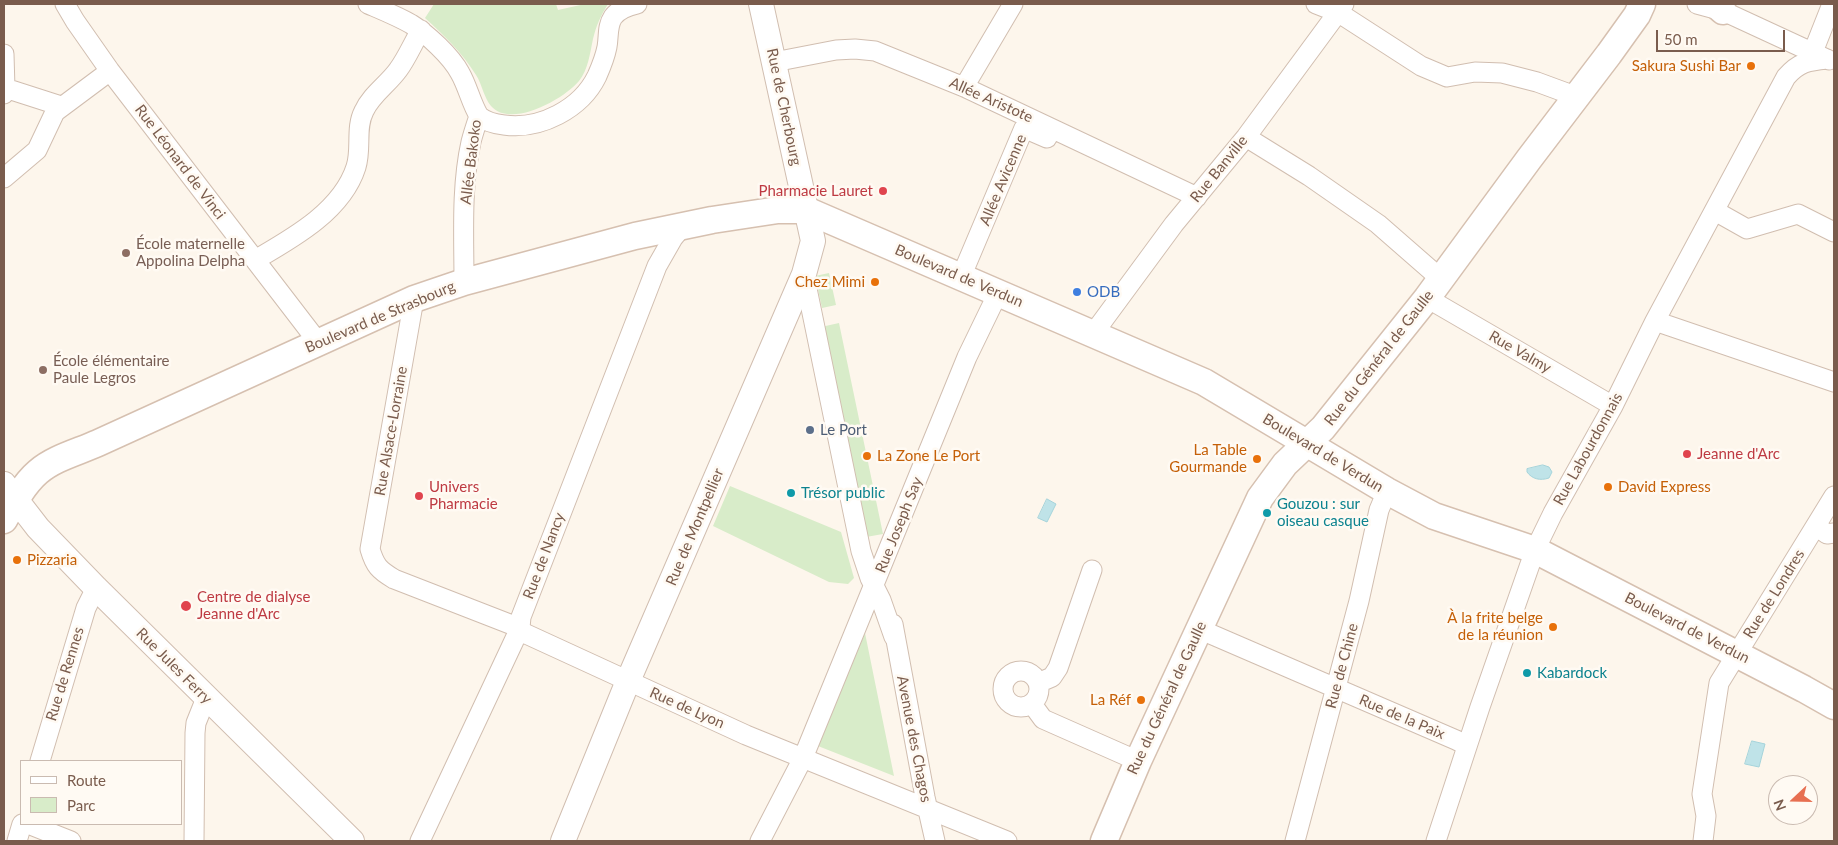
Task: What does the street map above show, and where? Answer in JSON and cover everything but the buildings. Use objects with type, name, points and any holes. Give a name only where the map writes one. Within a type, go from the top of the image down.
[{"type":"main road","name":"Rue du Général de Gaulle","points":[[1104,841],[1138,761],[1260,498],[1285,464],[1327,424],[1434,288],[1575,96],[1609,54],[1637,15],[1642,4]]},
{"type":"main road","name":"Boulevard de Strasbourg","points":[[8,501],[36,473],[50,463],[414,299],[464,282],[635,236],[712,220],[778,210],[806,210]]},
{"type":"main road","name":"Boulevard de Verdun","points":[[806,210],[1204,382],[1387,491],[1434,516],[1535,550],[1834,706]]},
{"type":"street","name":"Rue Léonard de Vinci","points":[[65,4],[110,71],[318,342]]},
{"type":"street","name":"Allée Bakoko","points":[[368,4],[421,30],[446,54],[460,71],[479,116],[471,141],[467,166],[464,210],[464,282]]},
{"type":"street","points":[[479,116],[483,120],[496,124],[525,126],[547,120],[570,107],[586,93],[596,77],[607,46],[610,22],[621,10],[636,4]]},
{"type":"street","name":"Rue de Cherbourg","points":[[762,4],[806,210]]},
{"type":"street","points":[[964,87],[1013,4]]},
{"type":"street","points":[[1316,4],[1342,8],[1421,66],[1447,77],[1475,72],[1502,72],[1538,82],[1575,96]]},
{"type":"street","points":[[1698,4],[1719,7],[1825,58]]},
{"type":"street","points":[[1825,58],[1832,4]]},
{"type":"street","name":"Rue Banville","points":[[1094,334],[1174,224],[1246,137],[1342,8]]},
{"type":"street","points":[[255,260],[288,241],[318,219],[338,198],[352,178],[357,165],[362,113],[366,105],[398,70],[421,30]]},
{"type":"street","points":[[1772,32],[1787,54],[1786,77]]},
{"type":"street","name":"Allée Aristote","points":[[774,62],[836,50],[855,49],[875,52],[964,87],[1197,197]]},
{"type":"street","points":[[4,54],[5,91],[61,106]]},
{"type":"street","points":[[1786,77],[1794,67],[1825,58]]},
{"type":"street","points":[[4,178],[38,150],[51,118],[61,106],[110,71]]},
{"type":"street","name":"Rue Labourdonnais","points":[[1436,841],[1468,742],[1535,550],[1553,512],[1613,406],[1654,321],[1786,77]]},
{"type":"street","name":"Allée Avicenne","points":[[961,277],[1024,128],[1070,148]]},
{"type":"street","name":"Rue Valmy","points":[[1246,137],[1378,224],[1434,288],[1613,406]]},
{"type":"street","name":"Rue de Montpellier","points":[[563,841],[628,681],[804,274],[813,241],[806,210]]},
{"type":"street","points":[[1715,211],[1747,229],[1798,214],[1834,232]]},
{"type":"street","name":"Rue de Nancy","points":[[420,841],[520,628],[521,617],[656,266],[682,227]]},
{"type":"street","points":[[635,236],[647,241],[656,266]]},
{"type":"street","name":"Avenue des Chagos","points":[[804,274],[861,551],[894,637]]},
{"type":"street","name":"Rue Joseph Say","points":[[760,841],[803,758],[967,358],[998,293]]},
{"type":"street","name":"Rue Alsace-Lorraine","points":[[374,564],[370,549],[372,535],[414,299]]},
{"type":"street","points":[[1654,321],[1834,382]]},
{"type":"street","name":"Rue de Chine","points":[[1295,841],[1359,601],[1379,510],[1387,491]]},
{"type":"street","name":"Rue de Londres","points":[[1703,841],[1706,816],[1702,794],[1719,683],[1834,496]]},
{"type":"street","name":"Rue Jules Ferry","points":[[8,501],[38,528],[206,698],[352,841]]},
{"type":"street","points":[[1816,526],[1827,534],[1834,533]]},
{"type":"street","name":"Avenue des Chagos","points":[[886,556],[886,584],[892,609],[894,637],[935,841]]},
{"type":"street","name":"Rue de Lyon","points":[[374,564],[383,573],[394,579],[520,628],[524,633],[746,735],[1003,840]]},
{"type":"street","points":[[1038,683],[1052,677],[1058,668],[1092,570]]},
{"type":"street","name":"Rue de Rennes","points":[[40,760],[86,608],[96,588]]},
{"type":"street","name":"Rue de la Paix","points":[[1199,629],[1462,742],[1468,742]]},
{"type":"street","points":[[1019,670],[1031,674],[1038,683],[1038,694],[1032,704],[1021,707],[1010,704],[1003,694],[1004,682],[1012,672],[1019,670]]},
{"type":"street","points":[[194,841],[195,733],[206,698]]},
{"type":"street","points":[[1032,704],[1043,719],[1138,761]]},
{"type":"street","points":[[17,841],[22,825]]},
{"type":"street","points":[[31,825],[71,841]]},
{"type":"green space","points":[[434,4],[556,4],[558,10],[585,4],[608,4],[597,25],[587,67],[579,81],[562,96],[550,103],[524,113],[511,114],[500,112],[491,106],[478,79],[465,59],[425,18]]},
{"type":"green space","points":[[829,273],[836,305],[822,308],[815,276]]},
{"type":"green space","points":[[839,323],[883,534],[866,537],[821,327]]},
{"type":"green space","points":[[730,486],[841,532],[854,578],[848,584],[829,582],[713,526]]},
{"type":"green space","points":[[865,633],[894,776],[818,746]]},
{"type":"water","points":[[1543,465],[1549,467],[1552,472],[1549,478],[1536,479],[1527,472],[1527,469]]},
{"type":"water","points":[[1047,499],[1056,504],[1047,522],[1038,518]]},
{"type":"water","points":[[1752,741],[1765,744],[1759,767],[1745,764]]},
{"type":"place","name":"Sakura Sushi Bar","points":[[1751,66]]},
{"type":"place","name":"Pharmacie Lauret","points":[[883,191]]},
{"type":"place","name":"École maternelle Appolina Delpha","points":[[126,253]]},
{"type":"place","name":"Chez Mimi","points":[[875,282]]},
{"type":"place","name":"ODB","points":[[1077,292]]},
{"type":"place","name":"École élémentaire Paule Legros","points":[[43,370]]},
{"type":"place","name":"Le Port","points":[[810,430]]},
{"type":"place","name":"Jeanne d'Arc","points":[[1687,454]]},
{"type":"place","name":"La Zone Le Port","points":[[867,456]]},
{"type":"place","name":"La Table Gourmande","points":[[1257,459]]},
{"type":"place","name":"David Express","points":[[1608,487]]},
{"type":"place","name":"Trésor public","points":[[791,493]]},
{"type":"place","name":"Univers Pharmacie","points":[[419,496]]},
{"type":"place","name":"Gouzou : sur oiseau casque","points":[[1267,513]]},
{"type":"place","name":"Pizzaria","points":[[17,560]]},
{"type":"place","name":"Centre de dialyse Jeanne d'Arc","points":[[186,606]]},
{"type":"place","name":"À la frite belge de la réunion","points":[[1553,627]]},
{"type":"place","name":"Kabardock","points":[[1527,673]]},
{"type":"place","name":"La Réf","points":[[1141,700]]}]
